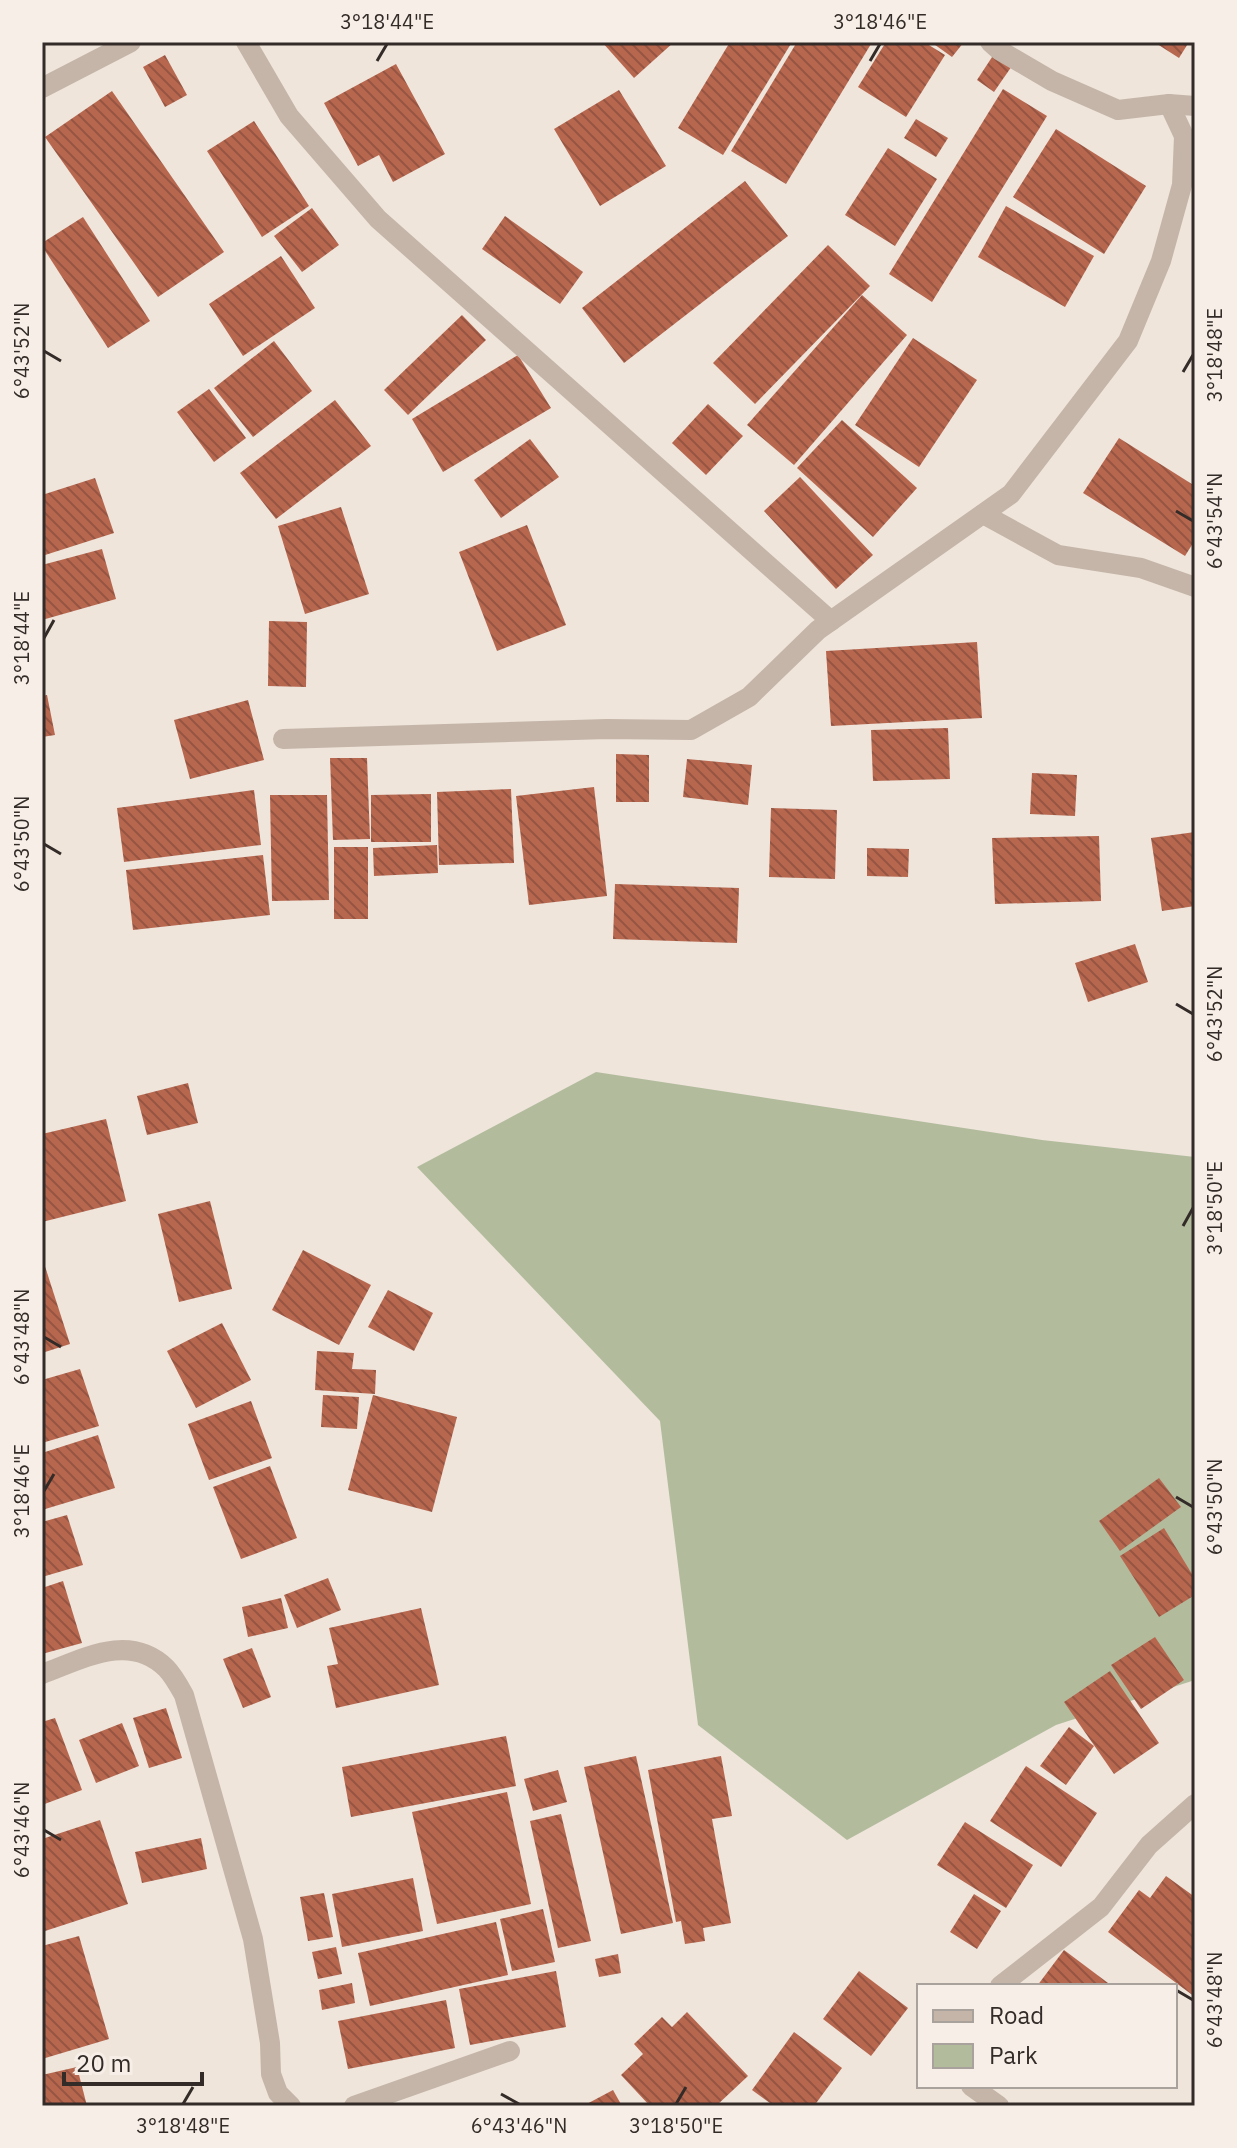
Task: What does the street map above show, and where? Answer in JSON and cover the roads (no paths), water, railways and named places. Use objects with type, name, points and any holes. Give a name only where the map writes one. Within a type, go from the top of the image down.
[{"type":"street","points":[[42,88],[131,42]]},
{"type":"street","points":[[246,42],[289,116],[378,219],[831,621]]},
{"type":"street","points":[[990,42],[1052,81],[1118,110],[1169,104],[1195,106]]},
{"type":"street","points":[[283,739],[607,729],[691,730],[749,697],[818,630],[1011,494],[1128,341],[1161,261],[1182,185],[1184,136],[1169,104]]},
{"type":"street","points":[[983,514],[1058,555],[1141,568],[1195,587]]},
{"type":"street","points":[[42,1674],[101,1653],[123,1649],[144,1653],[167,1669],[184,1695],[253,1939],[270,2043],[271,2074],[278,2093],[291,2106]]},
{"type":"street","points":[[1003,1984],[1101,1907],[1149,1845],[1195,1804]]},
{"type":"street","points":[[354,2106],[510,2051]]},
{"type":"street","points":[[974,2088],[999,2106]]}]
